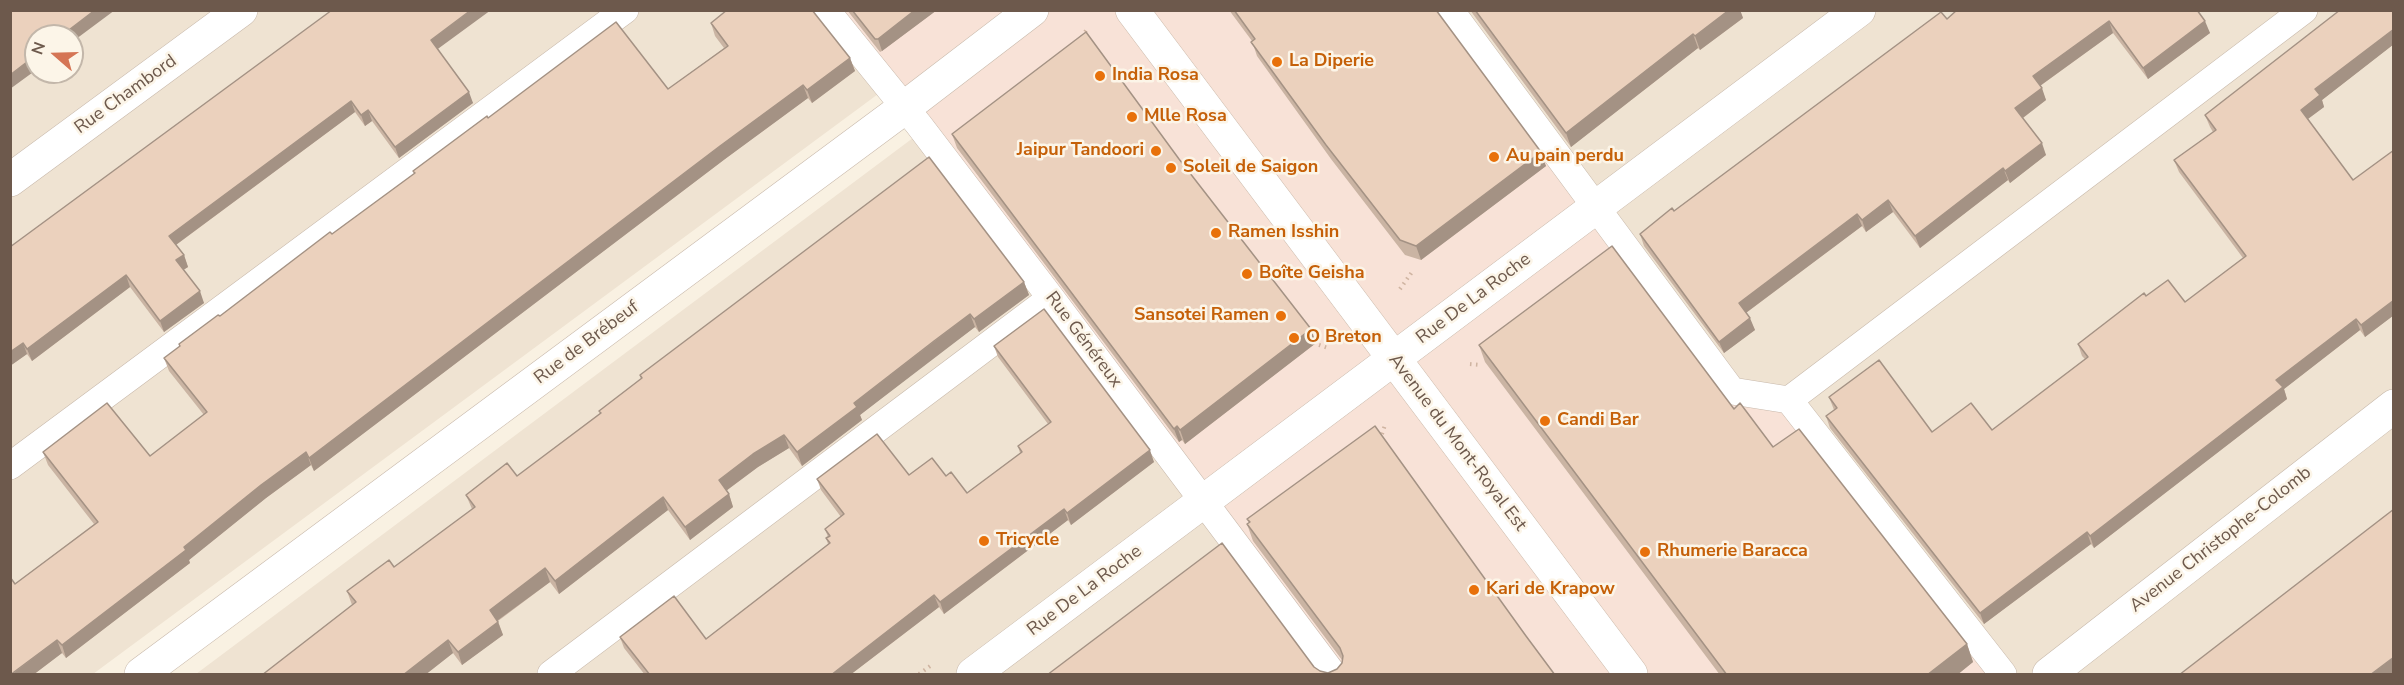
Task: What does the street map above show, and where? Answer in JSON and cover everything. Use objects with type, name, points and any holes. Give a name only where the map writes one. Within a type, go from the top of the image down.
[{"type":"street","name":"Rue Chambord","points":[[10,180],[241,10]]},
{"type":"street","name":"Rue de Brébeuf","points":[[141,675],[904,108],[1032,10]]},
{"type":"street","name":"Avenue du Mont-Royal Est","points":[[1132,10],[1631,675]]},
{"type":"street","name":"Rue De La Roche","points":[[973,675],[1859,10]]},
{"type":"street","name":"Avenue Christophe-Colomb","points":[[2049,675],[2394,406]]},
{"type":"lane","points":[[10,466],[625,10]]},
{"type":"lane","name":"Rue Généreux","points":[[826,10],[1051,298],[1333,675]]},
{"type":"lane","points":[[1450,10],[1732,391],[1789,400],[2003,675]]},
{"type":"lane","points":[[1789,400],[2304,10]]},
{"type":"lane","points":[[550,675],[1051,298]]},
{"type":"path","points":[[1082,38],[1087,29]]},
{"type":"path","points":[[1400,289],[1412,272]]},
{"type":"path","points":[[1319,345],[1328,348]]},
{"type":"path","points":[[1470,364],[1480,365]]},
{"type":"path","points":[[1382,434],[1385,425]]},
{"type":"shaded area","points":[[10,11],[837,11],[893,83],[93,674],[11,674]]},
{"type":"shaded area","points":[[837,11],[1455,11],[1731,379],[1794,388],[2010,674],[1344,674]]},
{"type":"shaded area","points":[[1455,11],[2393,11],[2393,674],[2010,674],[1731,379]]},
{"type":"shaded area","points":[[929,126],[1344,674],[196,674]]},
{"type":"building","points":[[10,10],[95,10],[77,24],[24,24],[24,64],[10,75]]},
{"type":"building","points":[[332,10],[471,10],[431,40],[469,92],[395,147],[368,110],[361,115],[351,101],[169,236],[184,255],[176,260],[200,291],[160,321],[126,275],[27,349],[23,343],[10,352],[10,247]]},
{"type":"building","points":[[727,10],[812,10],[850,58],[807,90],[803,85],[720,146],[309,458],[306,452],[261,485],[184,547],[186,550],[62,645],[57,640],[10,675],[10,577],[15,584],[98,522],[43,452],[107,403],[150,456],[207,412],[164,358],[180,346],[179,344],[218,315],[220,316],[330,232],[332,234],[415,173],[413,171],[616,22],[668,89],[728,46],[711,23]]},
{"type":"building","points":[[852,10],[915,10],[875,39]]},
{"type":"building","points":[[1234,10],[1436,10],[1541,152],[1416,246],[1400,240],[1326,145],[1251,42],[1255,39]]},
{"type":"building","points":[[1475,10],[1729,10],[1695,36],[1693,34],[1566,133]]},
{"type":"building","points":[[1957,10],[2197,10],[2205,21],[2143,68],[2109,21],[2033,76],[2042,88],[2015,108],[2042,143],[2005,171],[2003,168],[1915,236],[1888,200],[1862,220],[1857,214],[1739,303],[1750,318],[1719,342],[1640,234],[1672,208],[1674,211],[1941,12],[1947,19]]},
{"type":"building","points":[[2340,10],[2394,10],[2394,29],[2315,89],[2320,95],[2301,110],[2353,180],[2394,150],[2394,300],[2361,325],[2356,319],[2276,380],[2283,387],[2090,536],[2087,532],[1980,613],[1826,416],[1837,408],[1829,397],[1879,360],[1932,432],[1971,403],[1992,430],[2088,357],[2078,344],[2144,293],[2146,296],[2168,280],[2185,302],[2246,256],[2174,160],[2216,130],[2205,115]]},
{"type":"building","points":[[1086,32],[1179,159],[1311,329],[1180,430],[1177,426],[1174,429],[952,134]]},
{"type":"building","points":[[929,157],[1024,282],[974,319],[970,314],[854,403],[857,407],[797,452],[784,435],[753,454],[719,480],[729,494],[685,527],[663,497],[555,581],[545,568],[490,610],[498,622],[458,652],[448,640],[403,675],[262,675],[356,602],[347,591],[389,560],[394,567],[475,507],[466,495],[507,463],[517,476],[601,413],[599,411],[642,378],[640,375]]},
{"type":"building","points":[[1612,246],[1734,409],[1740,403],[1773,447],[1799,429],[1967,644],[1927,675],[1727,675],[1479,345]]},
{"type":"building","points":[[1044,309],[1150,450],[1067,513],[1064,509],[940,602],[934,595],[831,675],[650,675],[620,637],[674,596],[706,639],[830,543],[826,538],[830,536],[825,529],[844,514],[817,479],[877,434],[909,475],[932,458],[946,476],[951,472],[967,493],[1022,452],[1018,446],[1051,422],[994,346]]},
{"type":"building","points":[[1375,426],[1555,675],[1047,675],[1222,543],[1314,667],[1328,673],[1337,669],[1342,663],[1343,656],[1340,648],[1247,524],[1250,522],[1247,519]]},
{"type":"building","points":[[2394,509],[2394,657],[2370,675],[2179,675]]},
{"type":"place","name":"La Diperie","points":[[1277,62]]},
{"type":"place","name":"India Rosa","points":[[1100,76]]},
{"type":"place","name":"Mlle Rosa","points":[[1132,117]]},
{"type":"place","name":"Jaipur Tandoori","points":[[1156,151]]},
{"type":"place","name":"Au pain perdu","points":[[1494,157]]},
{"type":"place","name":"Soleil de Saigon","points":[[1171,168]]},
{"type":"place","name":"Ramen Isshin","points":[[1216,233]]},
{"type":"place","name":"Boîte Geisha","points":[[1247,274]]},
{"type":"place","name":"Sansotei Ramen","points":[[1281,316]]},
{"type":"place","name":"O Breton","points":[[1294,338]]},
{"type":"place","name":"Candi Bar","points":[[1545,421]]},
{"type":"place","name":"Tricycle","points":[[984,541]]},
{"type":"place","name":"Rhumerie Baracca","points":[[1645,552]]},
{"type":"place","name":"Kari de Krapow","points":[[1474,590]]}]
